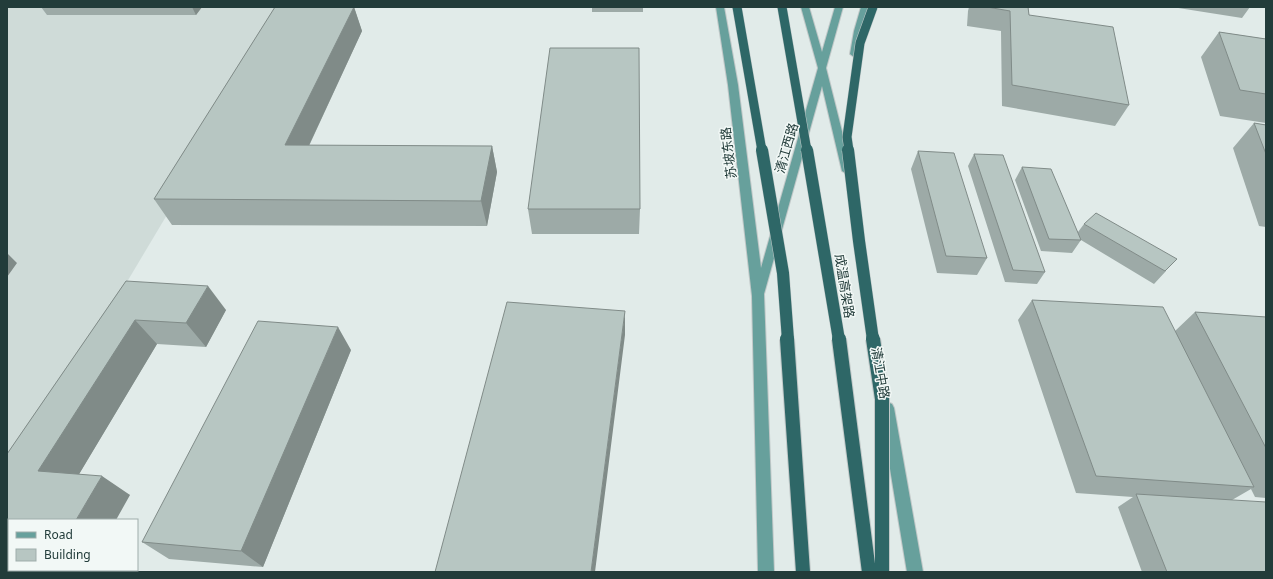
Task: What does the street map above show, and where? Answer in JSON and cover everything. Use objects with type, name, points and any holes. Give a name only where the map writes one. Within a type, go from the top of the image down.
[{"type":"highway","points":[[738,7],[783,273],[803,572]]},
{"type":"highway","name":"成温高架路","points":[[782,7],[836,317],[869,572]]},
{"type":"highway","points":[[873,7],[860,43],[847,137],[859,241],[882,399],[882,572]]},
{"type":"main road","name":"苏坡东路","points":[[720,7],[733,85],[758,296]]},
{"type":"main road","points":[[805,7],[822,68],[847,173]]},
{"type":"main road","name":"清江西路","points":[[758,296],[839,7]]},
{"type":"main road","points":[[847,173],[852,71],[858,31],[865,7]]},
{"type":"main road","name":"清江中路","points":[[847,173],[915,572]]},
{"type":"main road","points":[[758,296],[766,572]]},
{"type":"shaded area","points":[[7,7],[291,7],[7,483]]},
{"type":"building","points":[[275,7],[354,7],[285,145],[492,146],[481,201],[154,199]]},
{"type":"building","points":[[987,7],[1028,7],[1029,15],[1113,27],[1129,105],[1012,85],[1010,11]]},
{"type":"building","points":[[1219,32],[1266,39],[1266,94],[1240,90]]},
{"type":"building","points":[[550,48],[639,48],[640,209],[528,209]]},
{"type":"building","points":[[1254,123],[1266,125],[1266,154]]},
{"type":"building","points":[[918,151],[954,153],[987,258],[946,256]]},
{"type":"building","points":[[974,154],[1003,155],[1045,272],[1013,270]]},
{"type":"building","points":[[1022,167],[1051,169],[1081,240],[1049,239]]},
{"type":"building","points":[[1096,213],[1177,259],[1165,271],[1084,224]]},
{"type":"building","points":[[126,281],[208,286],[186,323],[135,320],[38,471],[102,476],[77,519],[8,519],[7,545],[7,454]]},
{"type":"building","points":[[1032,300],[1163,307],[1254,487],[1096,476]]},
{"type":"building","points":[[507,302],[625,311],[591,572],[435,572]]},
{"type":"building","points":[[1195,312],[1266,317],[1266,448]]},
{"type":"building","points":[[258,321],[338,327],[241,551],[142,542]]},
{"type":"building","points":[[1136,494],[1266,502],[1266,572],[1167,572]]}]
